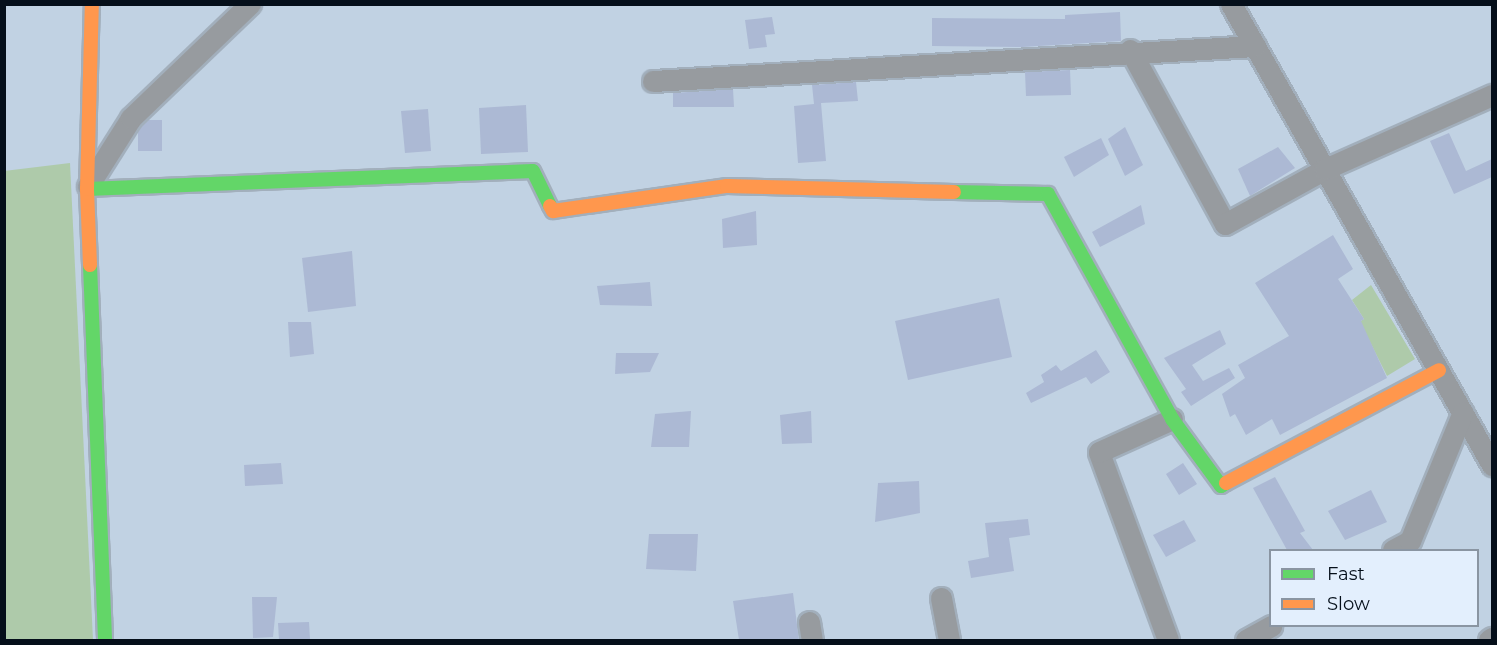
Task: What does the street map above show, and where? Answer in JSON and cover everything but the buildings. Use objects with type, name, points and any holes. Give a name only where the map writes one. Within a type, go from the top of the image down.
[{"type":"street","points":[[92,4],[87,189],[105,640]]},
{"type":"street","points":[[87,189],[131,118],[250,4]]},
{"type":"street","points":[[1231,4],[1492,465]]},
{"type":"street","points":[[653,81],[1130,50],[1255,46]]},
{"type":"street","points":[[1130,50],[1225,224],[1325,169],[1492,95]]},
{"type":"street","points":[[87,189],[533,171],[554,211],[727,186],[1048,194],[1172,419],[1221,486],[1439,370]]},
{"type":"street","points":[[1395,549],[1410,541],[1463,412]]},
{"type":"street","points":[[1168,640],[1099,452],[1172,419]]},
{"type":"street","points":[[940,598],[949,640]]},
{"type":"street","points":[[1246,640],[1269,627]]},
{"type":"street","points":[[1488,640],[1492,638]]},
{"type":"green space","points":[[70,163],[93,640],[5,640],[4,171]]},
{"type":"green space","points":[[1371,285],[1415,359],[1387,376],[1369,340],[1270,376],[1364,319],[1352,300]]},
{"type":"traffic: fast","points":[[87,189],[533,171],[550,206]]},
{"type":"traffic: fast","points":[[954,192],[1048,194],[1172,419],[1221,486],[1226,483]]},
{"type":"traffic: fast","points":[[90,265],[105,640]]},
{"type":"traffic: slow","points":[[90,265],[87,189],[92,4]]},
{"type":"traffic: slow","points":[[550,206],[553,211],[727,186],[954,192]]},
{"type":"traffic: slow","points":[[1226,483],[1439,370]]}]
